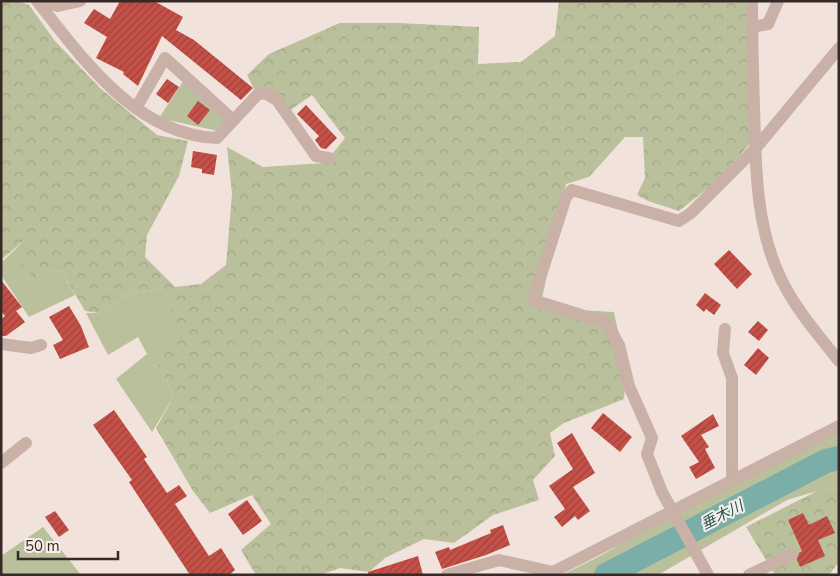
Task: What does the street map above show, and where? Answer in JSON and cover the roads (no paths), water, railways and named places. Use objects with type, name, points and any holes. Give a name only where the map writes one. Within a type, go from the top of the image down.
[{"type":"street","points":[[39,1],[58,6],[80,1]]},
{"type":"street","points":[[39,1],[94,72],[136,108],[173,129],[199,137],[217,138],[257,96],[265,93],[277,100],[316,156],[329,158]]},
{"type":"street","points":[[752,1],[755,149],[758,203],[765,237],[777,271],[795,304],[839,361]]},
{"type":"street","points":[[752,27],[768,24],[778,1]]},
{"type":"street","points":[[708,575],[662,492],[647,454],[652,438],[629,386],[619,345],[606,323],[533,300],[566,197],[572,190],[679,221],[691,213],[755,149],[839,48]]},
{"type":"street","points":[[136,108],[165,58],[233,120]]},
{"type":"street","points":[[725,329],[723,353],[732,378],[732,479]]},
{"type":"street","points":[[1,344],[31,348],[41,345]]},
{"type":"street","points":[[447,575],[499,560],[550,573],[675,515],[732,479],[839,426]]},
{"type":"street","points":[[1,463],[26,443]]},
{"type":"street","points":[[750,575],[791,555]]},
{"type":"waterway","name":"垂木川","points":[[606,575],[826,461],[839,458]]}]
